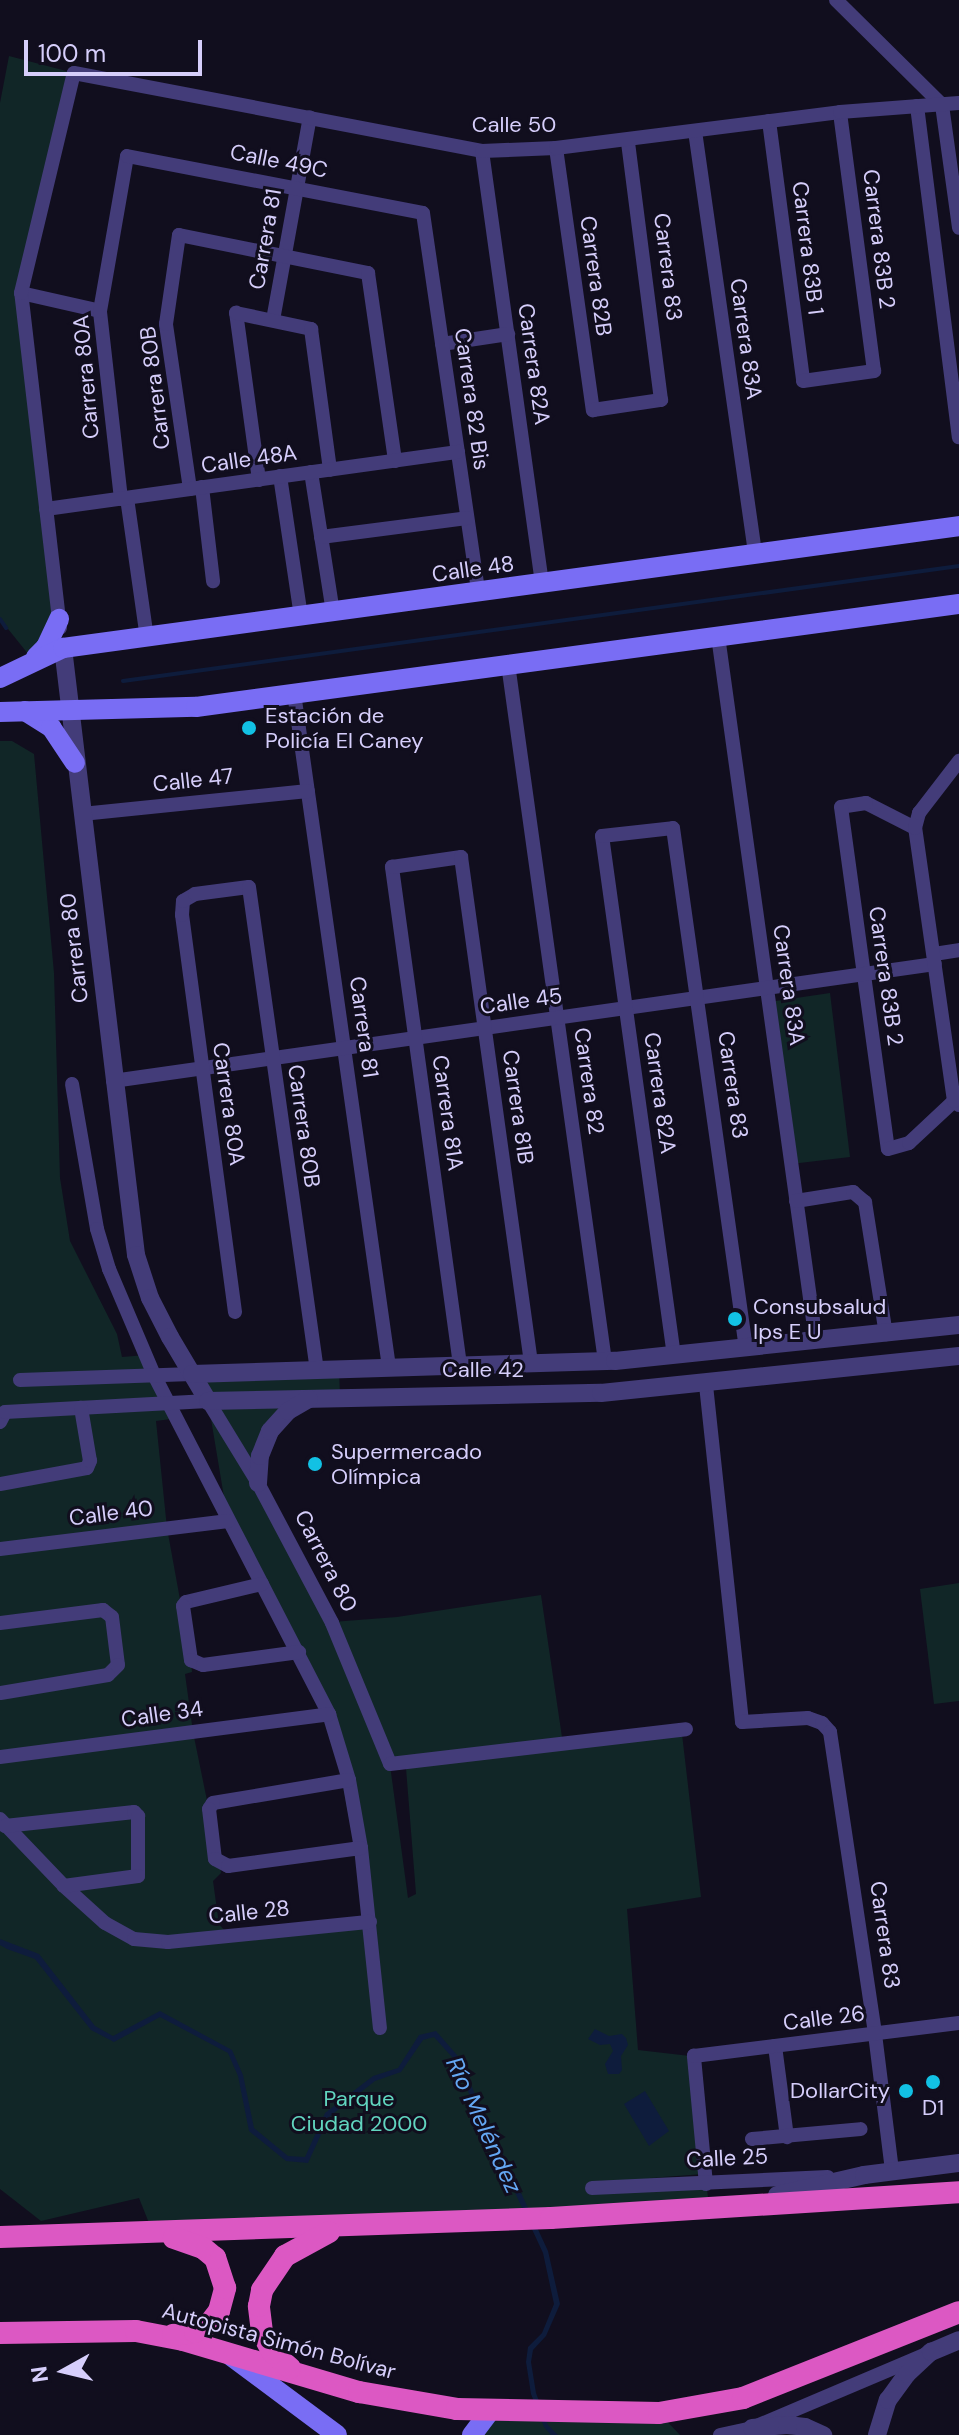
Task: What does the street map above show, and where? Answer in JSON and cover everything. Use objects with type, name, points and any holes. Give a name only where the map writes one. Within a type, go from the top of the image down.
[{"type":"highway","points":[[0,2237],[641,2214],[959,2192]]},
{"type":"highway","points":[[312,2378],[285,2365],[273,2353],[259,2322],[259,2299],[269,2275],[291,2250],[345,2226]]},
{"type":"highway","points":[[136,2331],[179,2335],[195,2332],[215,2318],[225,2296],[222,2272],[203,2248],[153,2233]]},
{"type":"highway","name":"Autopista Simón Bolívar","points":[[0,2333],[136,2331],[224,2351],[389,2398],[499,2411],[659,2413],[743,2398],[959,2312]]},
{"type":"main road","name":"Calle 48","points":[[0,678],[63,648],[959,526]]},
{"type":"main road","points":[[0,712],[196,707],[959,604]]},
{"type":"main road","points":[[33,660],[46,647],[59,619]]},
{"type":"main road","points":[[25,711],[51,727],[75,763]]},
{"type":"main road","points":[[224,2351],[337,2435]]},
{"type":"main road","points":[[472,2435],[499,2411]]},
{"type":"street","points":[[836,0],[942,105],[959,228]]},
{"type":"street","name":"Calle 50","points":[[74,73],[482,151],[628,141],[840,112],[959,103]]},
{"type":"street","name":"Carrera 80","points":[[74,73],[21,293],[113,1081],[136,1255],[150,1298],[258,1483],[332,1623],[390,1764],[686,1729]]},
{"type":"street","points":[[917,106],[959,437]]},
{"type":"street","name":"Carrera 83B 2","points":[[803,381],[874,371],[840,112]]},
{"type":"street","name":"Carrera 81","points":[[273,320],[310,117]]},
{"type":"street","name":"Carrera 83B 1","points":[[769,121],[803,381]]},
{"type":"street","name":"Carrera 83A","points":[[695,131],[755,554]]},
{"type":"street","name":"Carrera 83","points":[[593,410],[661,400],[628,141]]},
{"type":"street","name":"Carrera 82B","points":[[556,148],[593,410]]},
{"type":"street","name":"Carrera 82A","points":[[482,151],[542,583]]},
{"type":"street","name":"Calle 49C","points":[[127,156],[297,186],[423,213]]},
{"type":"street","name":"Carrera 80A","points":[[127,156],[100,311],[124,499],[147,638]]},
{"type":"street","name":"Carrera 82 Bis","points":[[423,213],[478,592]]},
{"type":"street","name":"Carrera 80B","points":[[213,581],[166,324],[179,235],[284,255]]},
{"type":"street","points":[[284,255],[368,273],[395,461]]},
{"type":"street","points":[[21,293],[100,311]]},
{"type":"street","points":[[259,480],[236,313],[311,329],[330,470]]},
{"type":"street","points":[[442,344],[508,334]]},
{"type":"street","name":"Calle 48A","points":[[46,509],[458,452]]},
{"type":"street","points":[[311,472],[333,612]]},
{"type":"street","points":[[280,476],[301,616]]},
{"type":"street","points":[[321,537],[467,518]]},
{"type":"street","name":"Carrera 83A","points":[[718,636],[816,1341]]},
{"type":"street","name":"Carrera 82","points":[[508,664],[605,1361]]},
{"type":"street","name":"Carrera 81","points":[[294,693],[389,1367]]},
{"type":"street","points":[[956,1103],[915,828],[919,813],[959,761]]},
{"type":"street","name":"Calle 47","points":[[82,814],[308,791]]},
{"type":"street","name":"Carrera 83B 2","points":[[915,828],[866,803],[841,807],[888,1149],[909,1143],[956,1103]]},
{"type":"street","name":"Carrera 82A","points":[[673,828],[602,836],[674,1356]]},
{"type":"street","name":"Carrera 83","points":[[673,828],[746,1349]]},
{"type":"street","name":"Carrera 81B","points":[[392,867],[461,857],[531,1363]]},
{"type":"street","name":"Carrera 81A","points":[[392,867],[460,1365]]},
{"type":"street","name":"Carrera 80B","points":[[183,901],[195,894],[249,887],[317,1370]]},
{"type":"street","name":"Carrera 80A","points":[[183,901],[235,1312]]},
{"type":"street","name":"Calle 45","points":[[113,1081],[863,975],[934,959],[959,950]]},
{"type":"street","points":[[72,1084],[105,1256],[154,1375],[329,1714],[349,1780],[361,1848],[380,2028]]},
{"type":"street","points":[[796,1201],[844,1192],[860,1195],[868,1211],[886,1334]]},
{"type":"street","name":"Calle 42","points":[[20,1380],[605,1361],[959,1325]]},
{"type":"street","name":"Calle 42","points":[[3,1417],[170,1402],[601,1393],[706,1385],[959,1356]]},
{"type":"street","name":"Carrera 83","points":[[706,1385],[742,1722],[808,1718],[822,1723],[830,1732],[892,2171]]},
{"type":"street","points":[[258,1483],[260,1456],[270,1431],[288,1411],[311,1398]]},
{"type":"street","points":[[0,1484],[87,1468],[90,1461],[81,1408]]},
{"type":"street","name":"Calle 40","points":[[0,1549],[228,1521]]},
{"type":"street","points":[[262,1584],[186,1602],[183,1606],[191,1660],[197,1664],[299,1652]]},
{"type":"street","points":[[0,1623],[108,1612],[118,1665],[114,1672],[0,1693]]},
{"type":"street","name":"Calle 34","points":[[0,1757],[329,1714]]},
{"type":"street","points":[[349,1780],[213,1803],[209,1809],[215,1859],[228,1866],[361,1848]]},
{"type":"street","points":[[134,1812],[138,1816],[138,1876],[64,1886],[2,1822],[134,1812]]},
{"type":"street","name":"Calle 28","points":[[64,1886],[105,1923],[134,1939],[168,1942],[370,1922]]},
{"type":"street","name":"Calle 26","points":[[706,2184],[694,2056],[959,2023]]},
{"type":"street","points":[[775,2046],[787,2137]]},
{"type":"street","points":[[752,2139],[861,2129]]},
{"type":"street","name":"Calle 25","points":[[592,2188],[864,2175],[959,2163]]},
{"type":"street","name":"Calle 25","points":[[641,2214],[797,2192],[864,2175]]},
{"type":"street","points":[[752,2428],[959,2340]]},
{"type":"street","points":[[877,2435],[888,2400],[907,2374],[931,2352]]},
{"type":"street","points":[[720,2435],[752,2428],[796,2426],[823,2435]]},
{"type":"green space","points":[[9,56],[74,73],[21,293],[59,619],[33,660],[0,619],[0,103]]},
{"type":"green space","name":"Parque Ciudad 2000","points":[[0,741],[12,741],[34,754],[54,973],[60,1178],[70,1241],[117,1334],[122,1357],[146,1355],[178,1418],[156,1421],[167,1528],[191,1660],[192,1672],[185,1674],[193,1732],[220,1864],[221,1873],[213,1881],[219,1924],[229,1936],[369,1922],[329,1714],[228,1521],[208,1401],[192,1374],[339,1369],[340,1396],[288,1411],[258,1483],[332,1622],[397,1617],[541,1595],[563,1744],[390,1765],[408,1898],[416,1894],[406,1768],[682,1734],[701,1897],[627,1909],[638,2050],[690,2056],[704,2174],[649,2178],[705,2176],[709,2204],[153,2233],[139,2198],[41,2221],[0,2189]]},
{"type":"green space","points":[[830,993],[850,1157],[791,1164],[769,1002]]},
{"type":"green space","points":[[959,1583],[959,1701],[934,1704],[920,1589]]},
{"type":"green space","points":[[490,2411],[659,2413],[680,2435],[472,2435]]},
{"type":"water","name":"Río Meléndez","points":[[0,1939],[39,1954],[95,2026],[113,2036],[160,2011],[232,2050],[243,2075],[254,2128],[288,2156],[305,2157],[325,2113],[373,2076],[398,2068],[419,2035],[436,2031],[457,2055],[548,2251],[560,2304],[546,2336],[533,2350],[531,2362],[536,2393],[548,2425],[558,2435],[551,2435],[544,2427],[531,2394],[526,2362],[528,2347],[542,2333],[554,2304],[543,2253],[452,2057],[434,2037],[423,2040],[401,2072],[375,2081],[329,2117],[308,2163],[286,2161],[249,2131],[238,2076],[228,2053],[160,2017],[114,2042],[91,2030],[35,1959],[0,1945]]},
{"type":"water","points":[[595,2029],[609,2036],[622,2034],[626,2038],[628,2045],[621,2056],[622,2070],[619,2074],[608,2074],[605,2064],[613,2051],[610,2044],[600,2045],[588,2039]]},
{"type":"water","points":[[645,2091],[669,2131],[649,2146],[624,2104]]},
{"type":"waterway","points":[[123,681],[959,566]]},
{"type":"waterway","points":[[0,619],[6,628]]},
{"type":"place","name":"Estación de Policía El Caney","points":[[249,728]]},
{"type":"place","name":"Consubsalud Ips E U","points":[[735,1319]]},
{"type":"place","name":"Supermercado Olímpica","points":[[315,1464]]},
{"type":"place","name":"D1","points":[[933,2082]]},
{"type":"place","name":"DollarCity","points":[[906,2091]]}]
